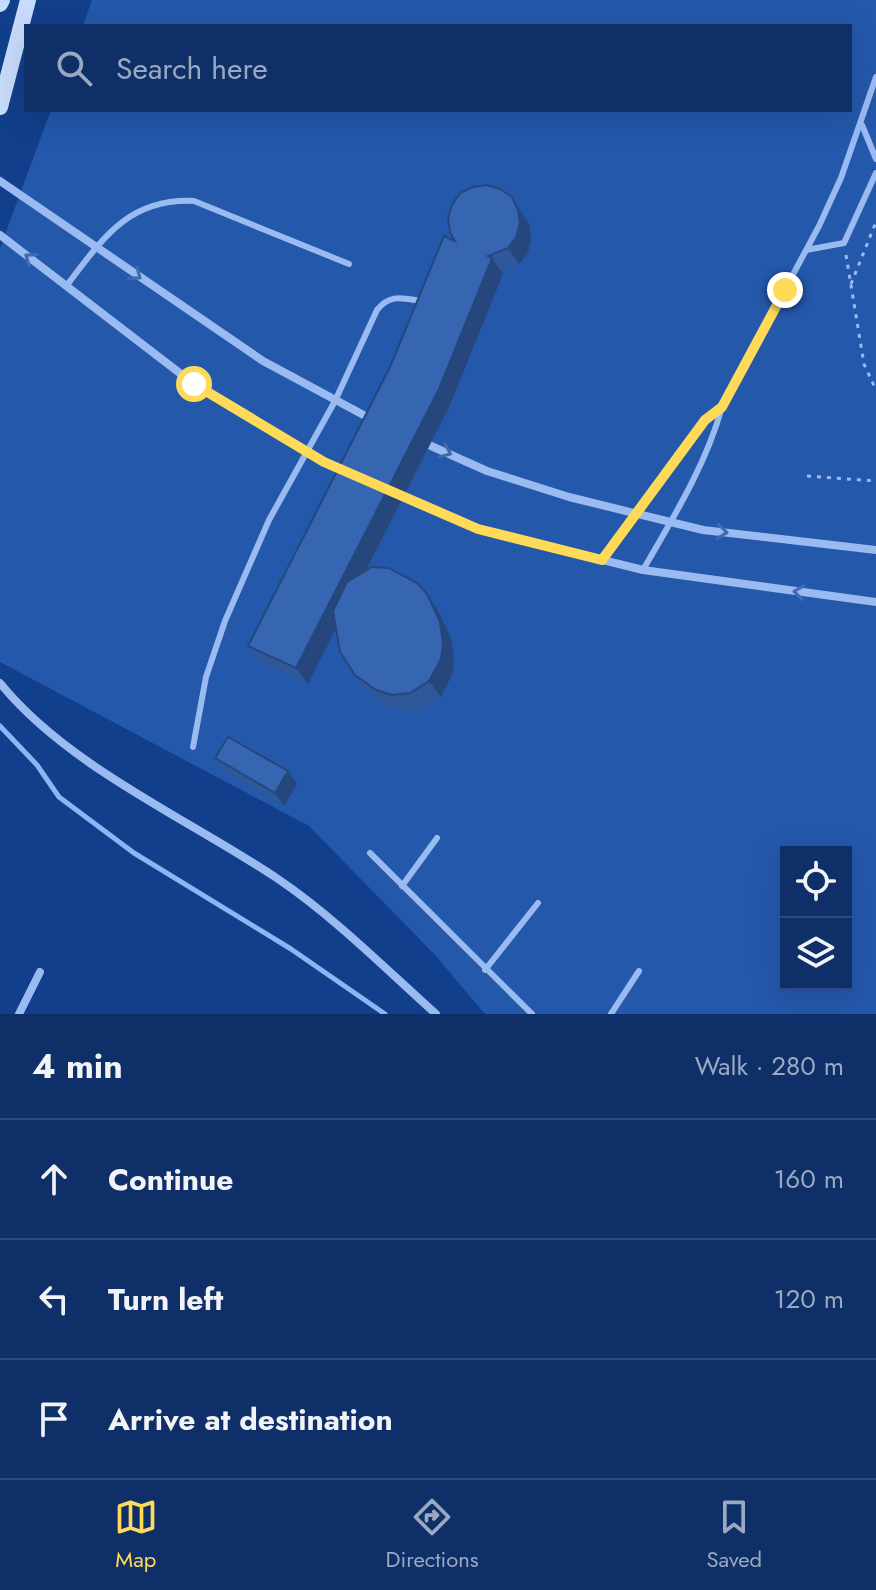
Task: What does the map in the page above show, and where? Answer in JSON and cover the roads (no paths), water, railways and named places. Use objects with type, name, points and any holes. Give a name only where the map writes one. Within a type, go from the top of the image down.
[{"type":"main road","points":[[0,107],[28,0]]},
{"type":"street","points":[[0,181],[263,361],[377,422]]},
{"type":"street","points":[[0,235],[194,384],[306,452],[352,474]]},
{"type":"street","points":[[404,434],[487,471],[569,497],[703,530],[876,550]]},
{"type":"street","points":[[380,487],[478,529],[643,570],[876,602]]},
{"type":"street","points":[[0,683],[44,727],[105,772],[280,880],[436,1014]]},
{"type":"street","points":[[19,1014],[40,972]]},
{"type":"lane","points":[[643,570],[714,438],[722,407],[841,178],[876,77]]},
{"type":"lane","points":[[861,125],[876,159]]},
{"type":"lane","points":[[806,250],[844,243],[876,173]]},
{"type":"lane","points":[[67,285],[96,247],[117,226],[145,208],[170,200],[194,201],[349,264]]},
{"type":"lane","points":[[193,747],[206,677],[225,621],[269,520],[335,401],[377,310],[384,301],[393,297],[421,301]]},
{"type":"lane","points":[[602,560],[705,420],[722,407]]},
{"type":"lane","points":[[402,886],[437,838]]},
{"type":"lane","points":[[370,853],[532,1014]]},
{"type":"lane","points":[[485,970],[538,903]]},
{"type":"lane","points":[[611,1014],[639,971]]},
{"type":"waterway","points":[[0,726],[37,765],[59,797],[134,853],[291,949],[385,1014]]}]
